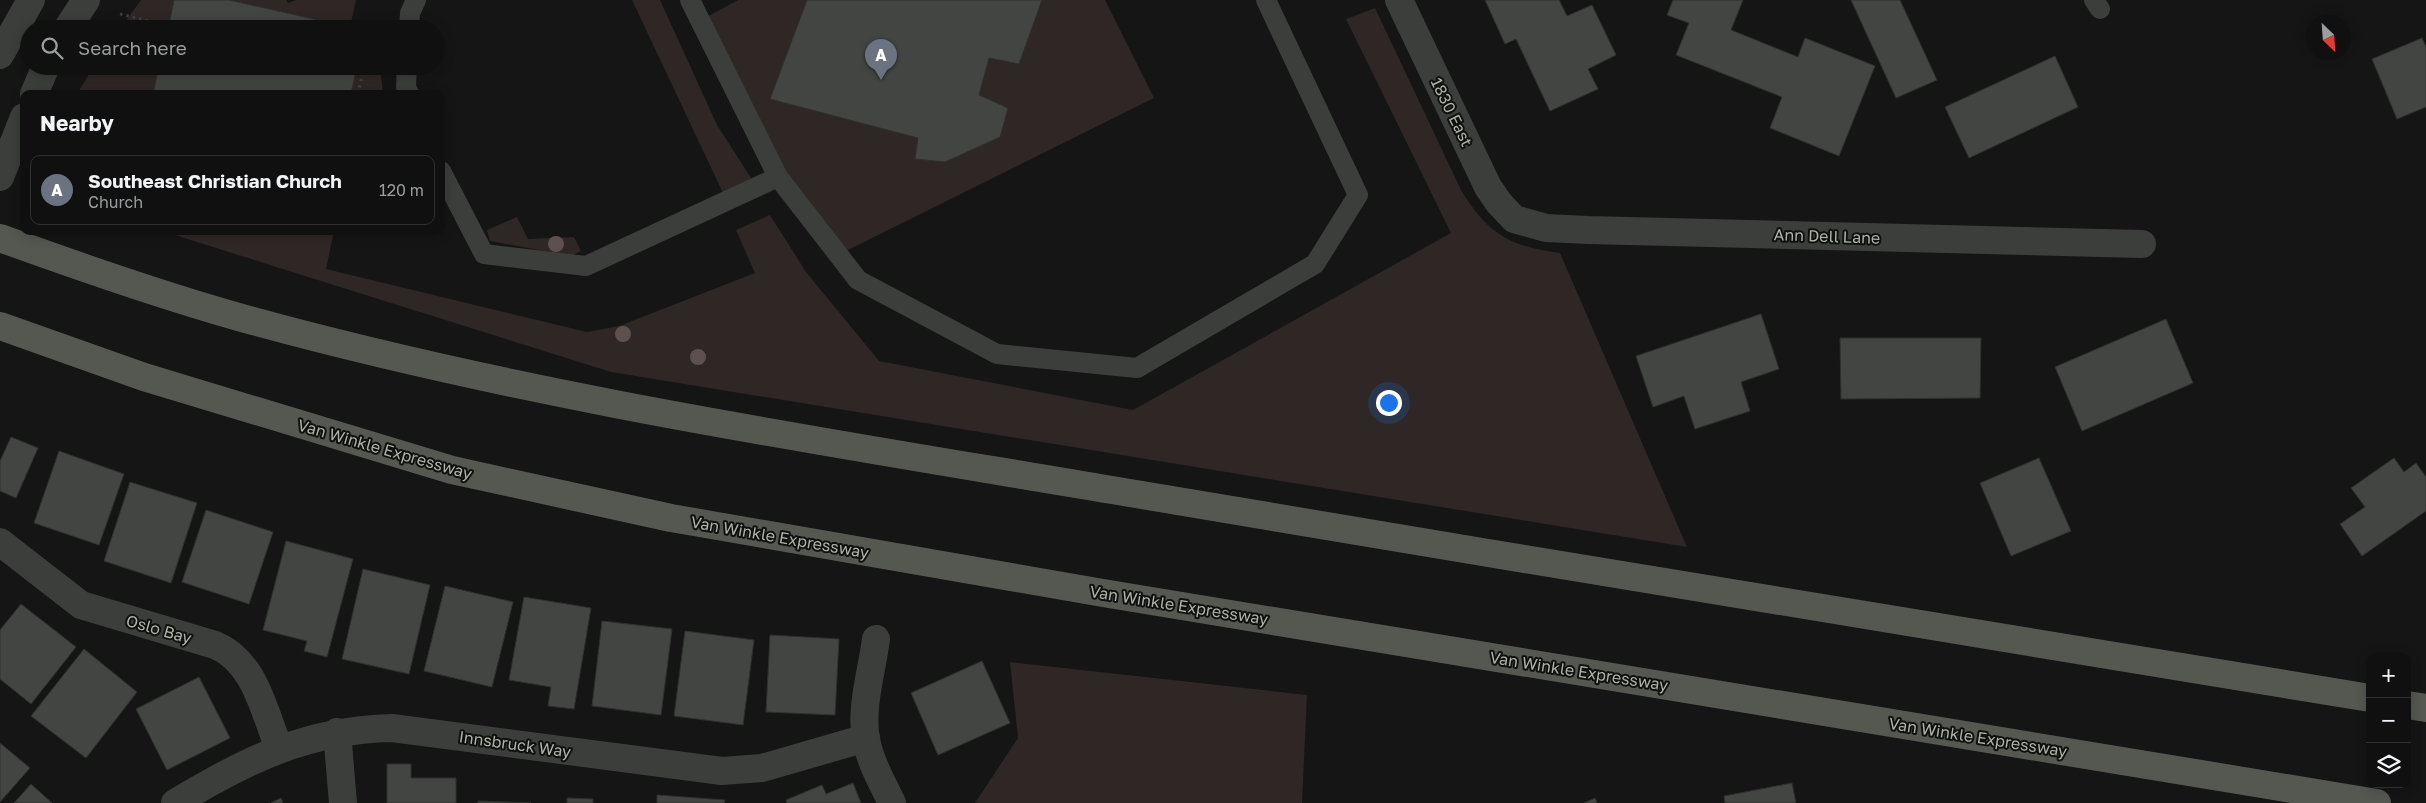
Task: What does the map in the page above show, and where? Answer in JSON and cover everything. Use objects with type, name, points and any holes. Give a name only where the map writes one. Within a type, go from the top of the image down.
[{"type":"main road","points":[[0,238],[140,287],[239,317],[336,342],[591,400],[1512,558],[2366,697]]},
{"type":"main road","name":"Van Winkle Expressway","points":[[0,326],[153,380],[452,470],[671,518],[1104,593],[2377,803]]},
{"type":"main road","points":[[2411,706],[2426,708]]},
{"type":"street","points":[[0,55],[31,0]]},
{"type":"street","points":[[72,20],[86,0]]},
{"type":"street","name":"1830 East","points":[[1399,0],[1488,187],[1514,219]]},
{"type":"street","points":[[36,90],[42,75]]},
{"type":"street","points":[[0,178],[20,127]]},
{"type":"street","name":"Ann Dell Lane","points":[[1514,219],[1554,228],[2142,244]]},
{"type":"street","name":"Oslo Bay","points":[[0,542],[80,605],[215,645],[235,656],[250,678],[279,748]]},
{"type":"street","points":[[876,640],[865,711],[866,738],[876,769],[892,803]]},
{"type":"street","name":"Innsbruck Way","points":[[174,803],[200,787],[279,748],[337,732],[392,728],[722,771],[762,768],[866,738]]},
{"type":"street","points":[[337,732],[343,803]]},
{"type":"lane","points":[[410,20],[410,13],[416,0]]},
{"type":"lane","points":[[690,0],[778,177],[858,280],[997,354],[1137,368],[1315,264],[1358,195],[1266,0]]},
{"type":"lane","points":[[407,75],[407,90]]},
{"type":"lane","points":[[445,179],[484,254],[586,266],[778,177]]},
{"type":"path","points":[[120,14],[144,20]]},
{"type":"path","points":[[359,90],[362,75]]},
{"type":"shaded area","points":[[141,0],[174,0],[170,20],[127,20]]},
{"type":"shaded area","points":[[229,0],[286,0],[288,3],[296,0],[356,0],[352,20],[319,20]]},
{"type":"shaded area","points":[[632,0],[660,0],[717,125],[753,181],[723,193]]},
{"type":"shaded area","points":[[738,0],[807,0],[771,99],[918,138],[915,159],[945,162],[1000,136],[1008,108],[979,95],[989,58],[1019,64],[1042,0],[1105,0],[1154,98],[838,255],[778,177],[705,18]]},
{"type":"shaded area","points":[[1375,8],[1461,190],[1481,217],[1491,227],[1513,242],[1560,253],[1687,547],[611,372],[175,235],[333,235],[326,269],[587,332],[619,326],[755,273],[736,230],[770,215],[806,272],[879,361],[1133,410],[1451,233],[1346,19]]},
{"type":"shaded area","points":[[89,75],[157,75],[154,90],[79,90]]},
{"type":"shaded area","points":[[355,75],[381,75],[383,90],[352,90]]},
{"type":"shaded area","points":[[517,217],[528,239],[574,237],[581,251],[571,256],[490,241],[487,230]]},
{"type":"shaded area","points":[[1010,662],[1307,695],[1302,803],[975,803],[1018,738]]},
{"type":"building","points":[[174,0],[229,0],[318,20],[170,20]]},
{"type":"building","points":[[807,0],[1042,0],[1019,64],[989,58],[979,95],[1008,108],[1000,137],[945,162],[915,159],[918,138],[770,99]]},
{"type":"building","points":[[1485,0],[1559,0],[1567,16],[1592,5],[1616,55],[1588,69],[1598,89],[1550,111],[1516,39],[1505,44]]},
{"type":"building","points":[[1673,0],[1743,0],[1731,30],[1798,57],[1805,38],[1875,66],[1839,156],[1770,128],[1782,97],[1676,55],[1689,23],[1667,15]]},
{"type":"building","points":[[1851,0],[1900,0],[1937,80],[1896,98]]},
{"type":"building","points":[[2422,38],[2426,47],[2426,107],[2397,119],[2372,59]]},
{"type":"building","points":[[2055,56],[2078,107],[1969,158],[1945,107]]},
{"type":"building","points":[[157,75],[355,75],[352,90],[154,90]]},
{"type":"building","points":[[1761,314],[1779,369],[1741,382],[1750,411],[1695,429],[1684,396],[1653,407],[1636,356]]},
{"type":"building","points":[[2166,319],[2193,383],[2082,431],[2055,367]]},
{"type":"building","points":[[1840,338],[1981,338],[1980,398],[1841,399]]},
{"type":"building","points":[[11,437],[38,448],[16,498],[0,491],[0,461]]},
{"type":"building","points":[[59,451],[124,474],[99,545],[34,523]]},
{"type":"building","points":[[2039,458],[2071,531],[2011,556],[1980,483]]},
{"type":"building","points":[[2394,458],[2404,472],[2416,463],[2426,477],[2426,511],[2362,556],[2340,524],[2365,507],[2351,488]]},
{"type":"building","points":[[130,482],[197,503],[171,583],[104,561]]},
{"type":"building","points":[[206,510],[273,532],[249,604],[182,582]]},
{"type":"building","points":[[286,541],[353,559],[327,657],[304,651],[307,641],[263,630]]},
{"type":"building","points":[[363,569],[430,585],[409,674],[342,659]]},
{"type":"building","points":[[445,586],[513,602],[492,687],[424,671]]},
{"type":"building","points":[[524,597],[591,608],[574,709],[548,706],[551,687],[509,680]]},
{"type":"building","points":[[21,604],[76,647],[31,704],[0,679],[0,630]]},
{"type":"building","points":[[602,621],[672,629],[661,715],[592,706]]},
{"type":"building","points":[[685,631],[754,640],[743,725],[674,716]]},
{"type":"building","points":[[770,635],[839,639],[835,715],[766,712]]},
{"type":"building","points":[[84,649],[137,692],[86,758],[31,716]]},
{"type":"building","points":[[982,661],[1010,723],[938,755],[911,693]]},
{"type":"building","points":[[199,677],[230,738],[167,770],[136,709]]},
{"type":"building","points":[[0,743],[30,768],[0,802]]},
{"type":"building","points":[[387,764],[411,764],[411,778],[456,778],[456,803],[387,803]]},
{"type":"building","points":[[853,783],[861,803],[787,803],[786,800],[822,785],[826,794]]},
{"type":"building","points":[[1792,783],[1796,803],[1725,803],[1724,796]]},
{"type":"building","points":[[31,784],[52,803],[14,803]]},
{"type":"building","points":[[657,795],[725,800],[724,803],[657,803]]},
{"type":"building","points":[[281,798],[283,803],[271,803]]},
{"type":"building","points":[[567,798],[593,799],[593,803],[567,803]]},
{"type":"building","points":[[1595,798],[1597,803],[1584,803]]},
{"type":"building","points":[[478,801],[531,803],[478,803]]},
{"type":"place","name":"Southeast Christian Church","points":[[881,80]]}]
